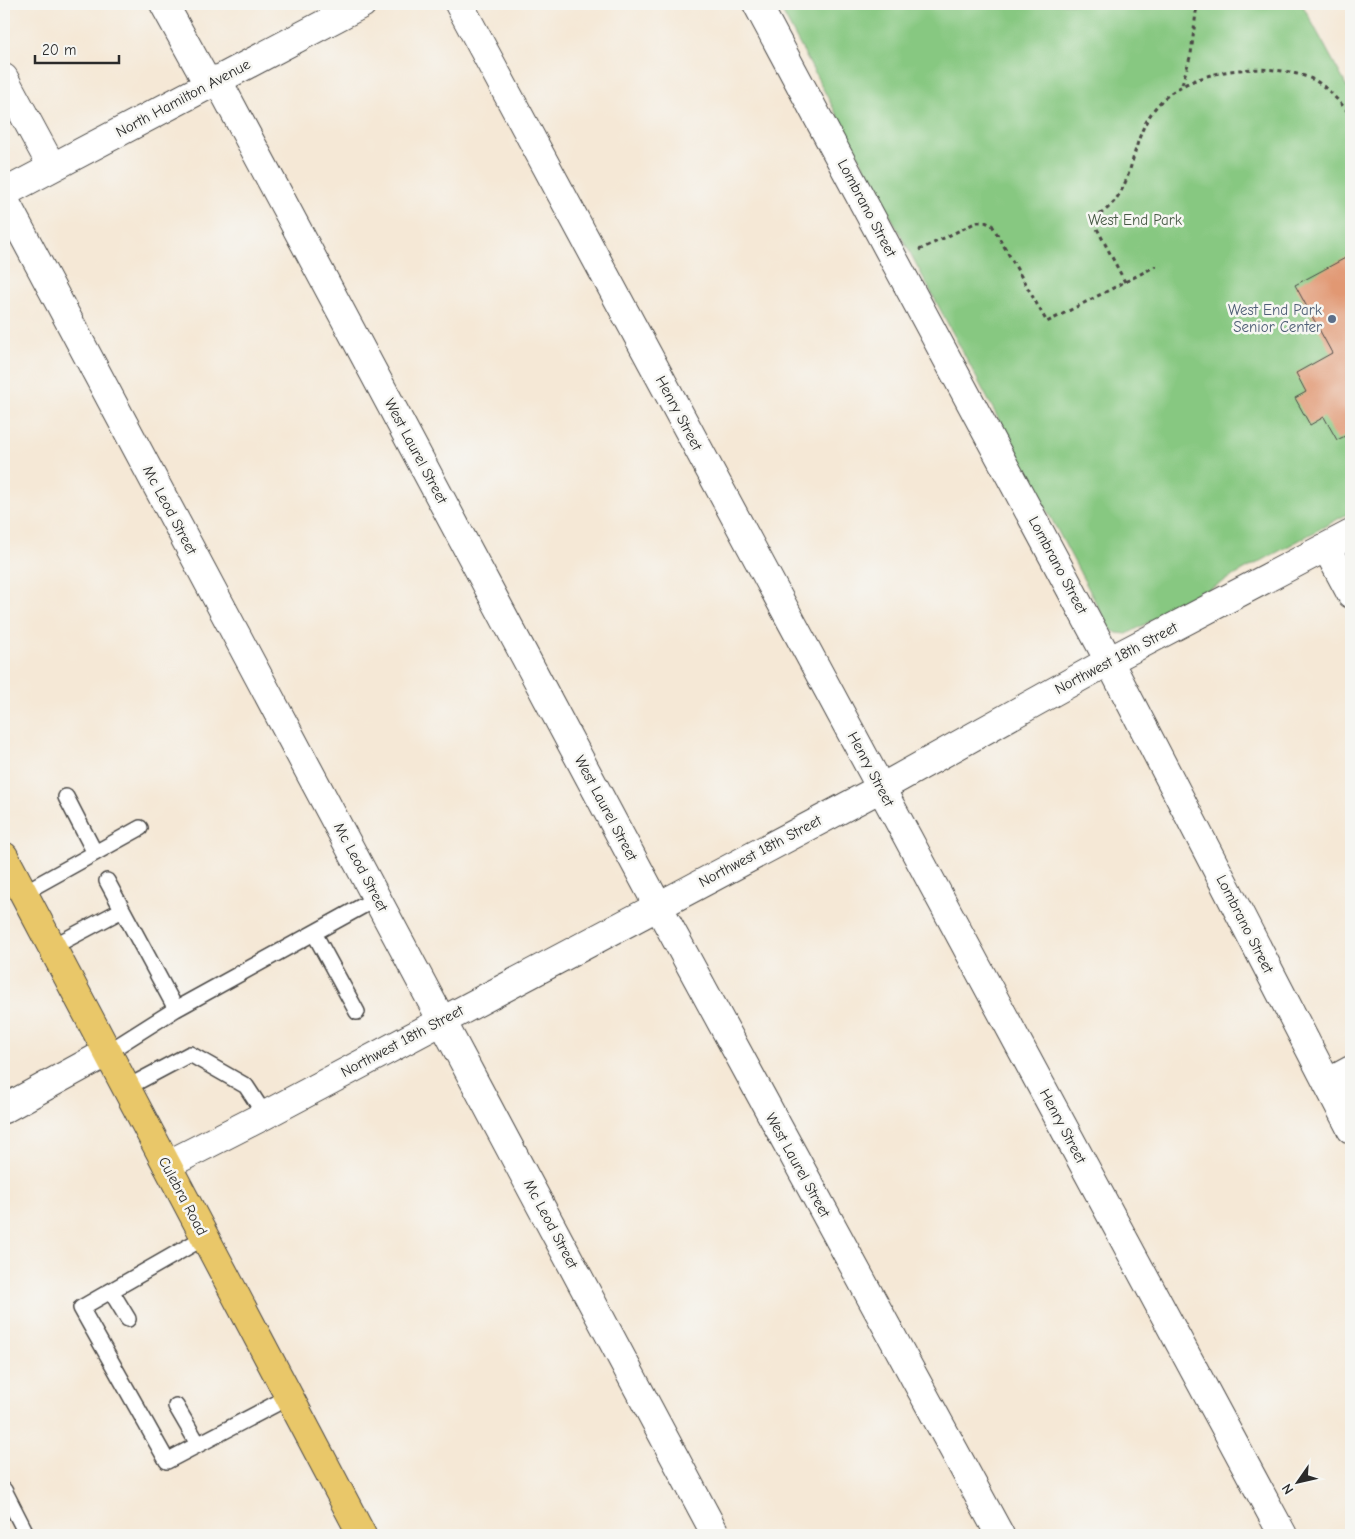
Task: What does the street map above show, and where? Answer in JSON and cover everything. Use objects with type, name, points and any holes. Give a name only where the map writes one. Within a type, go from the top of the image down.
[{"type":"main road","name":"Culebra Road","points":[[4,856],[362,1535]]},
{"type":"street","name":"West Laurel Street","points":[[164,4],[213,81],[1000,1535]]},
{"type":"street","name":"North Hamilton Avenue","points":[[4,193],[362,4]]},
{"type":"street","name":"Henry Street","points":[[459,4],[1282,1535]]},
{"type":"street","name":"Lombrano Street","points":[[757,4],[1109,661],[1351,1129]]},
{"type":"street","points":[[4,78],[52,167]]},
{"type":"street","name":"Mc Leod Street","points":[[4,199],[716,1535]]},
{"type":"street","name":"Northwest 18th Street","points":[[167,1164],[265,1115],[881,788],[1109,661],[1351,534]]},
{"type":"street","points":[[1326,547],[1351,594]]},
{"type":"street","points":[[4,1108],[108,1052]]},
{"type":"street","points":[[1327,1083],[1351,1070]]},
{"type":"lane","points":[[66,798],[95,853]]},
{"type":"lane","points":[[23,893],[140,828]]},
{"type":"lane","points":[[107,881],[176,1009]]},
{"type":"lane","points":[[108,1052],[176,1009],[377,898]]},
{"type":"lane","points":[[52,948],[122,910]]},
{"type":"lane","points":[[314,933],[357,1012]]},
{"type":"lane","points":[[126,1088],[190,1054],[246,1086],[265,1115]]},
{"type":"lane","points":[[205,1237],[81,1308],[167,1460],[289,1397]]},
{"type":"lane","points":[[110,1290],[128,1320]]},
{"type":"lane","points":[[176,1406],[198,1444]]},
{"type":"lane","points":[[4,1490],[27,1535]]},
{"type":"path","points":[[1182,84],[1191,54],[1197,4]]},
{"type":"path","points":[[1125,282],[1092,219],[1112,206],[1120,193],[1129,176],[1134,149],[1144,126],[1156,106],[1182,84],[1234,71],[1262,69],[1286,72],[1313,80],[1351,115]]},
{"type":"path","points":[[914,253],[977,222],[985,222],[995,230],[1047,322],[1156,266]]},
{"type":"green space","name":"West End Park","points":[[778,4],[1302,4],[1351,94],[1351,512],[1127,634],[1117,633],[1110,629]]},
{"type":"building","name":"West End Park Senior Center","points":[[1351,255],[1351,433],[1337,440],[1324,417],[1310,425],[1295,398],[1306,392],[1296,373],[1332,353],[1295,285]]},
{"type":"place","name":"West End Park Senior Center","points":[[1332,319]]}]
